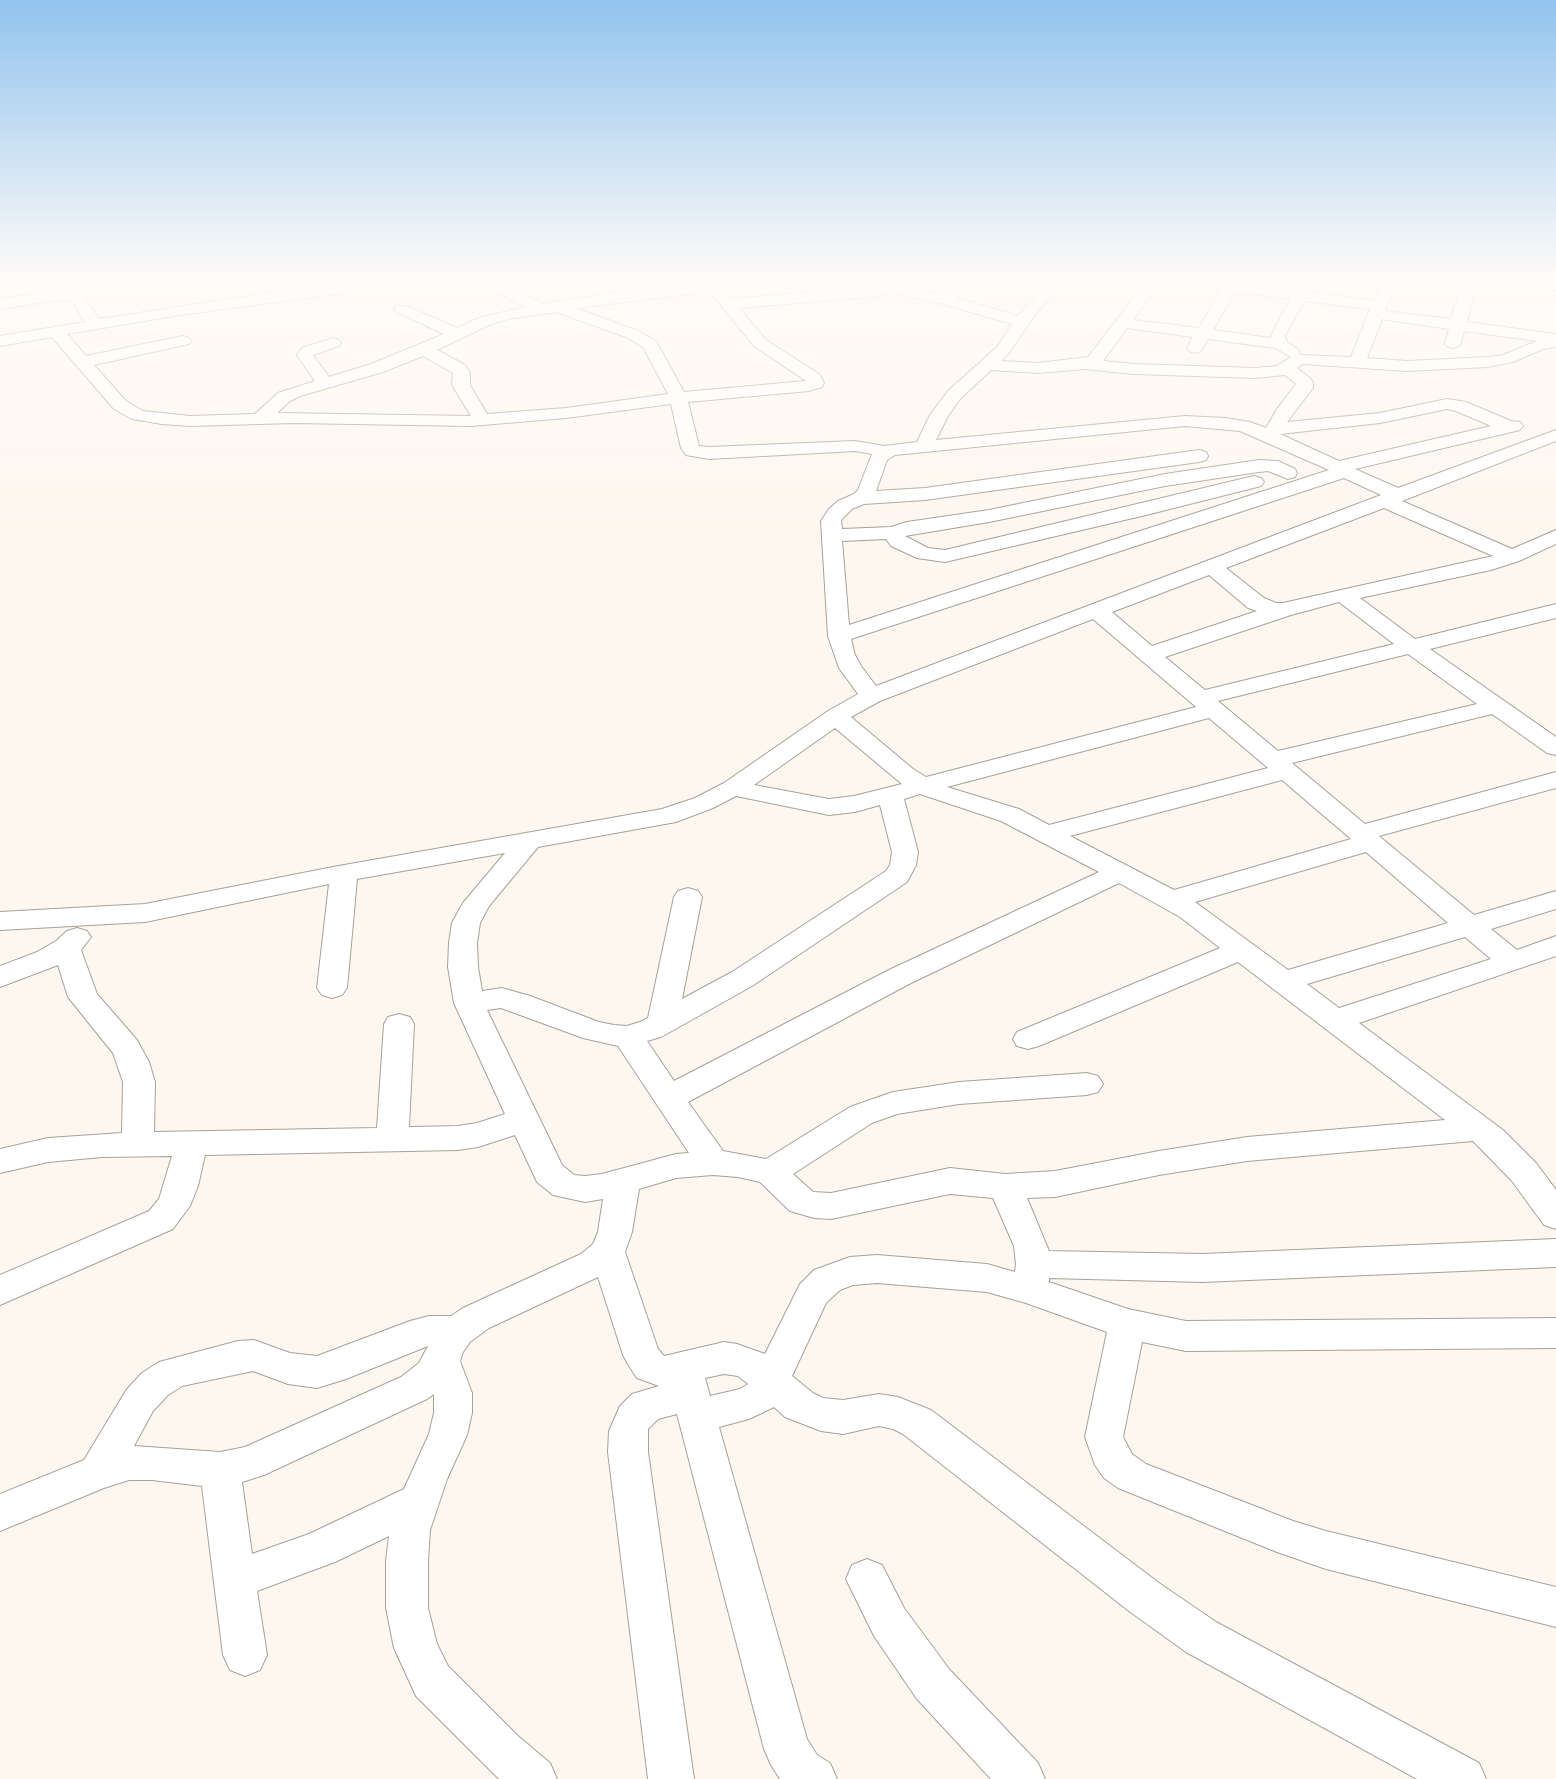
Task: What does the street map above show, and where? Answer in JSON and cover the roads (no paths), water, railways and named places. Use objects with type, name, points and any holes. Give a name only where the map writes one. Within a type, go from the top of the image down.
[{"type":"street","points":[[82,362],[120,405],[138,414],[162,419],[190,421],[261,418],[445,422],[566,413],[678,397],[809,386],[816,383],[813,378],[789,362]]},
{"type":"street","points":[[310,362],[325,383]]},
{"type":"street","points":[[261,418],[289,394],[307,387],[360,374],[392,362]]},
{"type":"street","points":[[446,362],[459,369],[462,373],[461,385],[482,420]]},
{"type":"street","points":[[660,362],[678,397],[690,448],[693,451],[709,453],[855,446],[884,452],[903,447],[1185,421],[1226,422],[1277,436],[1339,467],[1392,499],[1512,557]]},
{"type":"street","points":[[925,445],[946,405],[954,395],[990,362]]},
{"type":"street","points":[[1182,371],[1187,362]]},
{"type":"street","points":[[987,365],[1027,368],[1088,364],[1134,369],[1255,373],[1280,371],[1287,368],[1293,362]]},
{"type":"street","points":[[1339,362],[1406,366],[1474,362]]},
{"type":"street","points":[[1277,436],[1283,413],[1304,388],[1305,383],[1287,368]]},
{"type":"street","points":[[1248,449],[1277,436],[1447,404],[1460,406],[1509,427]]},
{"type":"street","points":[[839,636],[1339,467],[1509,427],[1525,425],[1555,435]]},
{"type":"street","points":[[0,921],[145,913],[344,874],[667,816],[704,803],[733,788],[851,706],[872,696],[1392,499],[1555,435]]},
{"type":"street","points":[[872,696],[850,668],[839,636],[831,521],[836,513],[861,498],[872,481],[876,462],[884,452]]},
{"type":"street","points":[[861,498],[926,494],[1218,453]]},
{"type":"street","points":[[832,535],[893,533],[907,528],[989,516],[1158,481],[1259,466],[1272,466],[1288,473]]},
{"type":"street","points":[[893,533],[898,542],[924,554],[945,556],[1139,511],[1288,473],[1339,467]]},
{"type":"street","points":[[1147,655],[1283,610],[1343,595],[1484,566],[1512,557],[1554,539]]},
{"type":"street","points":[[1212,567],[1256,603],[1273,610],[1283,610]]},
{"type":"street","points":[[1343,595],[1411,646],[1556,748]]},
{"type":"street","points":[[1097,611],[1511,961]]},
{"type":"street","points":[[733,788],[829,807],[855,804],[1411,646],[1556,611]]},
{"type":"street","points":[[1045,834],[1280,765],[1497,706]]},
{"type":"street","points":[[836,716],[904,774],[922,786],[943,795],[1010,815],[1171,900],[1242,949],[1491,1138],[1524,1172],[1556,1216]]},
{"type":"street","points":[[1171,900],[1556,780]]},
{"type":"street","points":[[469,1002],[502,998],[594,1031],[628,1036],[650,1030],[742,979],[897,876],[903,865],[904,852],[890,795]]},
{"type":"street","points":[[530,840],[477,903],[466,923],[463,943],[463,967],[469,1002],[549,1173],[564,1186],[585,1189],[623,1181],[676,1166],[713,1163],[738,1165],[770,1172],[802,1202],[814,1206],[831,1206],[950,1181],[1005,1187],[1054,1184],[1160,1163],[1247,1149],[1479,1129]]},
{"type":"street","points":[[669,1098],[899,977],[1120,873]]},
{"type":"street","points":[[332,988],[344,874]]},
{"type":"street","points":[[662,1023],[688,897]]},
{"type":"street","points":[[1285,981],[1556,900]]},
{"type":"street","points":[[0,977],[47,959],[66,948],[78,936],[85,917]]},
{"type":"street","points":[[1336,1020],[1555,947]]},
{"type":"street","points":[[66,948],[83,997],[126,1048],[133,1062],[139,1082],[138,1145]]},
{"type":"street","points":[[1028,1039],[1242,949]]},
{"type":"street","points":[[392,1140],[399,1024]]},
{"type":"street","points":[[628,1036],[713,1163]]},
{"type":"street","points":[[770,1172],[861,1115],[893,1103],[958,1092],[1087,1084]]},
{"type":"street","points":[[0,1160],[48,1150],[102,1145],[392,1140],[478,1135],[525,1120]]},
{"type":"street","points":[[0,1290],[161,1220],[173,1206],[181,1186],[191,1144]]},
{"type":"street","points":[[0,1513],[98,1472],[129,1463],[152,1463],[220,1470],[250,1463],[414,1388],[432,1374],[449,1346],[476,1318],[593,1264],[607,1252],[615,1232],[623,1181]]},
{"type":"street","points":[[1005,1187],[1028,1238],[1032,1277]]},
{"type":"street","points":[[607,1252],[642,1355],[650,1367],[664,1372],[690,1393],[787,1749],[801,1771],[814,1779]]},
{"type":"street","points":[[771,1380],[813,1294],[827,1280],[850,1272],[877,1269],[987,1278],[1032,1277],[1149,1268],[1202,1268],[1556,1253]]},
{"type":"street","points":[[1032,1277],[1127,1324],[1186,1336],[1556,1333]]},
{"type":"street","points":[[1127,1324],[1104,1437],[1109,1453],[1118,1466],[1132,1476],[1292,1539],[1326,1550],[1556,1606]]},
{"type":"street","points":[[98,1472],[140,1400],[155,1384],[172,1373],[238,1356],[254,1355],[288,1368],[317,1372],[333,1368],[429,1330],[449,1346],[453,1413],[448,1435],[419,1501],[410,1530],[407,1560],[407,1608],[416,1648],[432,1681],[502,1752],[534,1779]]},
{"type":"street","points":[[671,1779],[628,1452],[628,1431],[634,1418],[646,1406],[690,1393],[724,1358],[751,1365],[799,1405],[821,1414],[843,1417],[879,1410],[898,1413],[917,1422],[1144,1597],[1201,1637],[1463,1779]]},
{"type":"street","points":[[220,1470],[245,1655]]},
{"type":"street","points":[[235,1579],[320,1549],[419,1501]]},
{"type":"street","points":[[868,1579],[889,1622],[933,1684],[1022,1779]]}]
